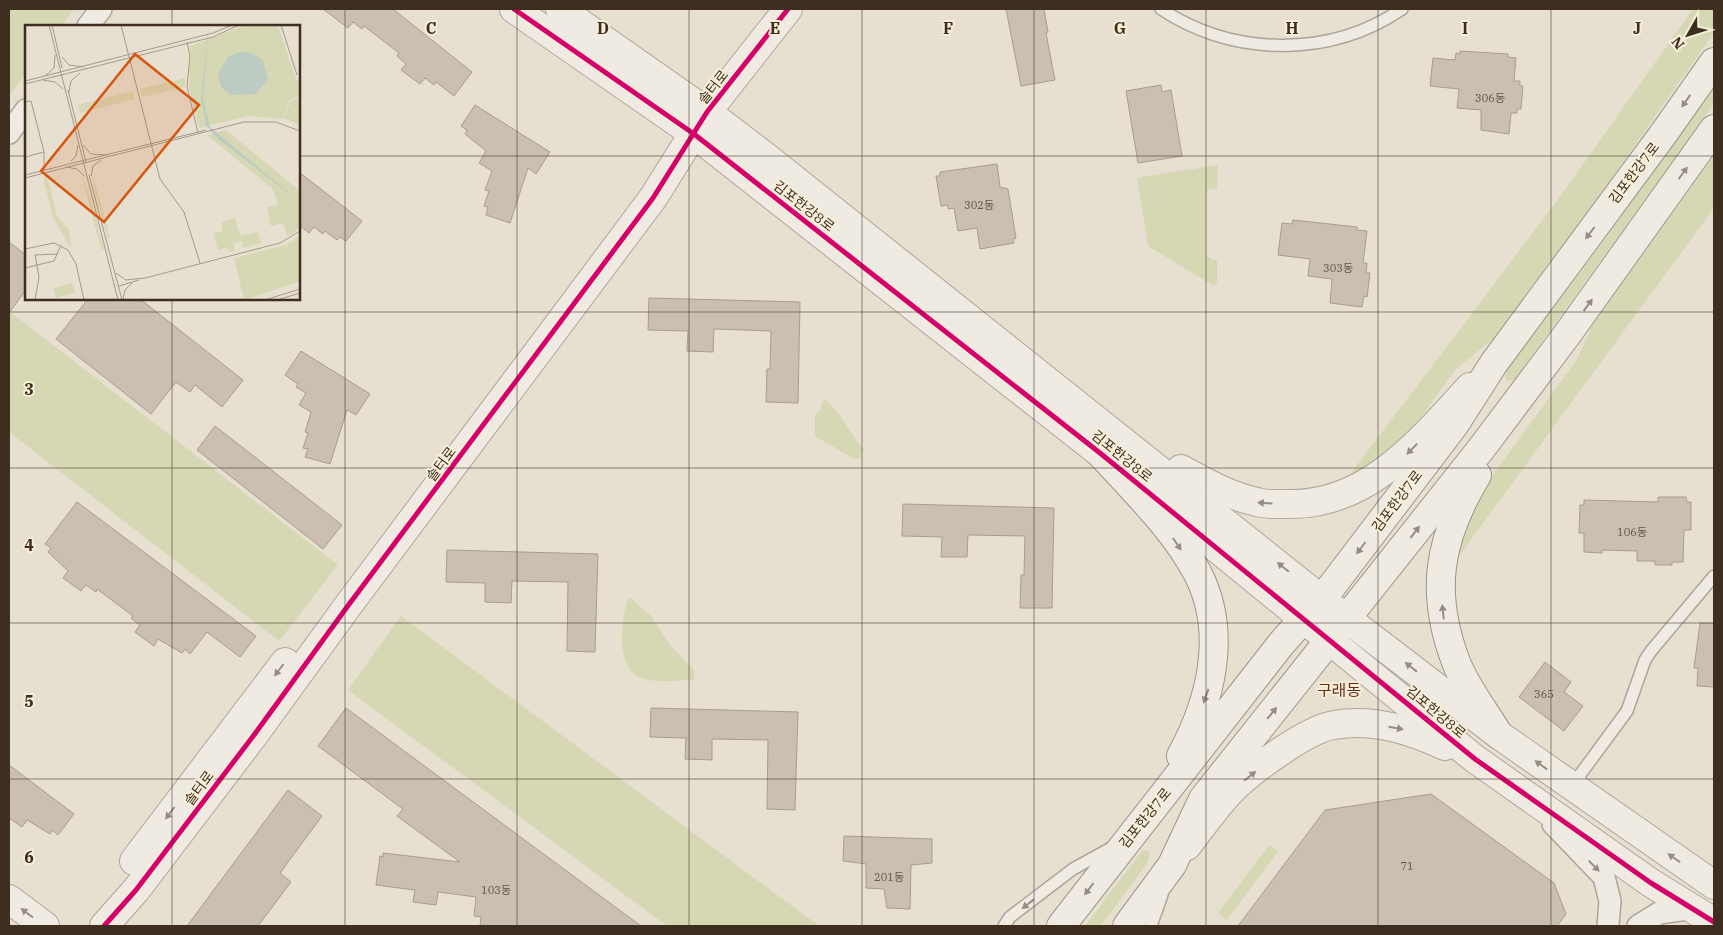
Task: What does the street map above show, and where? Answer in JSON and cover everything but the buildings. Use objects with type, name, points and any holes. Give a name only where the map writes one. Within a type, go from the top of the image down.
[{"type":"street","points":[[89,25],[101,9]]},
{"type":"street","name":"김포한강8로","points":[[514,9],[701,123]]},
{"type":"street","name":"김포한강8로","points":[[560,9],[701,123],[1108,443],[1313,609],[1330,640],[1475,759],[1651,883],[1705,915]]},
{"type":"street","name":"솔터로","points":[[104,926],[136,890],[254,735],[347,607],[653,198],[701,123],[788,9]]},
{"type":"street","name":"김포한강7로","points":[[1061,926],[1281,644],[1313,609],[1455,424],[1494,362],[1664,133],[1714,62]]},
{"type":"street","points":[[9,134],[25,111]]},
{"type":"street","name":"솔터로","points":[[95,926],[123,875],[644,183],[701,123]]},
{"type":"street","points":[[1172,865],[1203,800],[1480,449],[1566,336],[1714,129]]},
{"type":"street","points":[[1498,735],[1456,663],[1444,620],[1440,584],[1444,548],[1459,508],[1476,477],[1566,336]]},
{"type":"street","points":[[1108,443],[1220,490],[1259,503],[1301,504],[1336,498],[1365,485],[1407,455],[1494,362]]},
{"type":"street","points":[[1108,443],[1198,574],[1210,608],[1214,633],[1208,693],[1182,753],[1148,814]]},
{"type":"street","name":"김포한강8로","points":[[1313,609],[1347,618],[1498,735],[1714,885]]},
{"type":"street","points":[[1127,926],[1172,865],[1231,791],[1293,741],[1332,725],[1366,723],[1411,731],[1475,759]]},
{"type":"street","points":[[1523,794],[1604,877],[1610,901],[1608,926]]},
{"type":"street","points":[[9,899],[45,926]]},
{"type":"street","points":[[1638,926],[1659,913],[1705,915]]},
{"type":"lane","points":[[1161,9],[1200,30],[1223,37],[1248,43],[1290,46],[1315,44],[1348,36],[1369,28],[1402,9]]},
{"type":"lane","points":[[1571,787],[1627,711],[1645,660],[1651,650],[1714,576]]},
{"type":"lane","points":[[1004,926],[1010,917],[1073,868],[1127,839]]},
{"type":"lane","points":[[1151,926],[1172,865]]},
{"type":"green space","points":[[9,9],[74,9],[62,25],[25,25],[25,74],[9,97]]},
{"type":"green space","points":[[1693,9],[1714,9],[1714,33],[1589,210],[1493,339],[1456,369],[1407,437],[1377,464],[1348,477],[1557,201]]},
{"type":"green space","points":[[1714,85],[1714,104],[1515,379],[1507,381],[1505,377],[1506,371],[1608,235]]},
{"type":"green space","points":[[1714,156],[1714,208],[1459,556],[1456,557],[1473,502],[1576,361],[1592,326]]},
{"type":"green space","points":[[1218,165],[1217,190],[1210,188],[1207,190],[1207,256],[1212,260],[1217,260],[1217,282],[1214,286],[1148,246],[1137,178]]},
{"type":"green space","points":[[9,311],[338,565],[279,641],[9,432]]},
{"type":"green space","points":[[826,400],[837,411],[864,450],[859,459],[854,459],[815,436],[815,414],[821,410],[822,402]]},
{"type":"green space","points":[[629,597],[650,615],[671,646],[694,670],[694,680],[666,681],[645,679],[631,671],[623,652],[622,640],[622,628]]},
{"type":"green space","points":[[401,616],[819,926],[667,926],[348,690]]},
{"type":"green space","points":[[1269,845],[1278,851],[1227,920],[1218,913]]},
{"type":"green space","points":[[1142,851],[1150,853],[1148,862],[1101,926],[1085,926]]},
{"type":"cycle path","points":[[514,9],[694,134],[1100,453],[1475,759],[1651,883],[1714,922]]},
{"type":"cycle path","points":[[104,926],[136,890],[254,735],[347,607],[653,198],[707,112],[788,9]]},
{"type":"district","name":"구래동","points":[[1339,690]]}]
